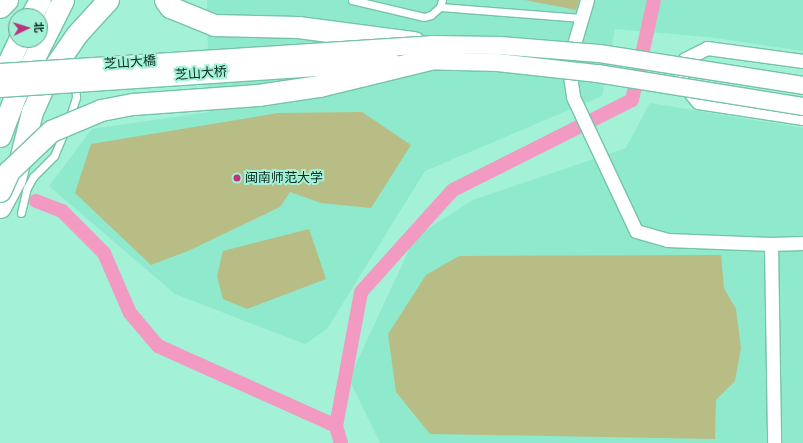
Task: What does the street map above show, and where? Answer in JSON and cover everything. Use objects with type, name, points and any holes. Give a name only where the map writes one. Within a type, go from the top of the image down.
[{"type":"main road","points":[[0,7],[7,0]]},
{"type":"main road","points":[[0,136],[15,96],[63,0]]},
{"type":"main road","points":[[0,207],[15,179],[32,112],[48,76],[72,52],[108,0]]},
{"type":"main road","points":[[165,0],[170,7],[214,25],[298,27],[430,52]]},
{"type":"main road","points":[[0,57],[8,40]]},
{"type":"main road","points":[[0,80],[16,48]]},
{"type":"main road","points":[[0,191],[9,171],[51,131],[101,110],[133,104],[258,95],[319,86],[430,52]]},
{"type":"street","points":[[587,0],[568,64],[573,97],[599,149],[636,231],[667,240],[771,244],[803,243]]},
{"type":"street","points":[[259,62],[430,52],[499,45],[599,53],[803,85]]},
{"type":"street","points":[[803,61],[707,48],[685,59],[680,80],[698,102],[803,118]]},
{"type":"street","points":[[430,52],[497,62],[597,73],[803,106]]},
{"type":"street","name":"芝山大橋","points":[[0,72],[259,62]]},
{"type":"street","name":"芝山大桥","points":[[0,88],[259,62]]},
{"type":"street","points":[[771,244],[774,443]]},
{"type":"lane","points":[[352,0],[424,17],[431,15],[441,4],[582,18]]},
{"type":"lane","points":[[21,213],[27,188],[33,177],[54,156],[61,142],[76,97],[72,52]]},
{"type":"shaded area","name":"闽南师范大学","points":[[207,0],[803,0],[803,51],[708,37],[615,29],[602,96],[425,171],[327,329],[305,344],[175,294],[49,186],[92,129],[209,112]]},
{"type":"shaded area","points":[[525,0],[579,0],[576,10]]},
{"type":"shaded area","points":[[650,103],[803,128],[803,443],[380,443],[349,379],[415,237],[473,200],[626,148]]},
{"type":"shaded area","points":[[362,112],[411,145],[371,208],[321,203],[290,192],[280,207],[188,251],[151,265],[75,193],[91,144],[278,113]]},
{"type":"shaded area","points":[[309,229],[326,279],[247,309],[223,299],[217,276],[223,251]]},
{"type":"shaded area","points":[[721,255],[724,288],[736,309],[741,348],[735,381],[716,400],[715,439],[430,434],[396,392],[388,334],[426,275],[459,256]]},
{"type":"waterway","points":[[36,201],[62,211],[104,253],[130,313],[158,346],[336,426],[361,292],[453,190],[632,100],[654,0]]},
{"type":"waterway","points":[[336,426],[341,443]]},
{"type":"place","name":"闽南师范大学","points":[[237,178]]}]
